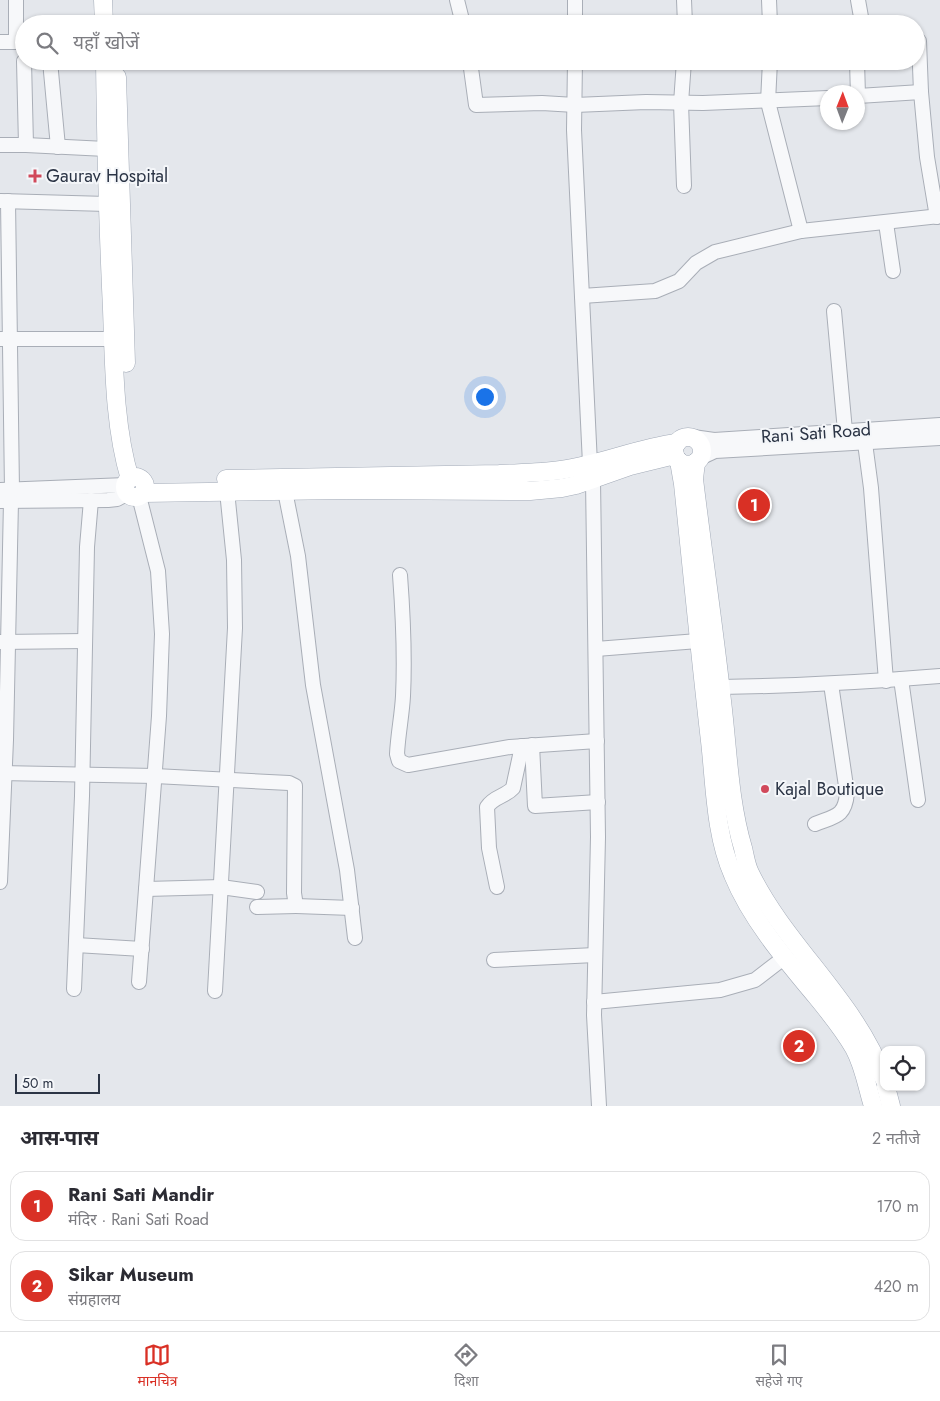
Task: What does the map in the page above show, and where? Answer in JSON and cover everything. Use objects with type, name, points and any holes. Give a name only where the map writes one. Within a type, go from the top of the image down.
[{"type":"main road","points":[[103,0],[104,15]]},
{"type":"main road","points":[[116,0],[116,15]]},
{"type":"main road","points":[[105,70],[107,204],[113,339],[121,439],[136,487]]},
{"type":"main road","points":[[117,70],[126,383],[136,487]]},
{"type":"main road","points":[[136,487],[285,491],[530,491],[562,488],[644,448],[687,453]]},
{"type":"main road","points":[[687,453],[683,484],[698,641],[718,817],[728,862],[740,892],[751,910],[785,957],[846,1034],[864,1074],[872,1106]]},
{"type":"main road","points":[[687,453],[694,479],[721,688],[733,802],[749,871],[772,911],[862,1032],[880,1068]]},
{"type":"main road","points":[[136,487],[211,479],[500,474],[561,470],[592,472]]},
{"type":"main road","points":[[887,1091],[891,1106]]},
{"type":"street","points":[[16,0],[18,15]]},
{"type":"street","points":[[457,0],[461,15]]},
{"type":"street","points":[[575,0],[575,15]]},
{"type":"street","points":[[684,0],[685,15]]},
{"type":"street","points":[[769,0],[770,15]]},
{"type":"street","points":[[858,0],[861,15]]},
{"type":"street","points":[[0,42],[15,43]]},
{"type":"street","points":[[24,70],[26,145]]},
{"type":"street","points":[[51,70],[58,147]]},
{"type":"street","points":[[471,70],[476,105],[542,102],[574,105],[646,102],[768,102],[820,99]]},
{"type":"street","points":[[575,70],[574,105],[582,296],[592,472],[598,802],[594,1002],[599,1106]]},
{"type":"street","points":[[683,70],[681,103],[684,186]]},
{"type":"street","points":[[770,70],[768,102],[800,231]]},
{"type":"street","points":[[857,70],[858,85]]},
{"type":"street","points":[[582,296],[656,291],[679,281],[696,263],[715,252],[800,231],[939,216],[927,157],[920,70]]},
{"type":"street","points":[[865,96],[921,92]]},
{"type":"street","points":[[0,146],[26,145],[106,149]]},
{"type":"street","points":[[0,882],[6,495],[4,201],[107,204]]},
{"type":"street","points":[[886,223],[893,271]]},
{"type":"street","points":[[834,310],[845,431]]},
{"type":"street","points":[[4,339],[113,339]]},
{"type":"street","name":"Rani Sati Road","points":[[687,453],[714,440],[940,426]]},
{"type":"street","points":[[687,453],[940,438]]},
{"type":"street","points":[[865,442],[871,488],[886,681]]},
{"type":"street","points":[[6,495],[136,487]]},
{"type":"street","points":[[6,495],[91,500],[117,499],[136,487]]},
{"type":"street","points":[[136,487],[158,571],[162,625],[159,716],[139,982]]},
{"type":"street","points":[[215,991],[235,628],[234,560],[227,490]]},
{"type":"street","points":[[285,491],[298,556],[313,685],[348,870],[355,938]]},
{"type":"street","points":[[74,989],[82,775],[86,547],[91,500]]},
{"type":"street","points":[[400,574],[404,668],[397,754],[399,761],[408,765],[527,745],[597,741]]},
{"type":"street","points":[[4,642],[85,641]]},
{"type":"street","points":[[596,649],[698,641]]},
{"type":"street","points":[[721,688],[886,681],[940,676]]},
{"type":"street","points":[[901,679],[918,800]]},
{"type":"street","points":[[815,824],[838,814],[844,809],[846,802],[847,793],[831,684]]},
{"type":"street","points":[[527,745],[535,806],[598,802]]},
{"type":"street","points":[[498,887],[489,848],[487,807],[494,799],[509,793],[513,788],[527,745]]},
{"type":"street","points":[[2,773],[155,776],[289,783],[295,786],[294,892],[296,906]]},
{"type":"street","points":[[146,889],[221,886],[257,892]]},
{"type":"street","points":[[257,907],[352,908]]},
{"type":"street","points":[[76,945],[142,949]]},
{"type":"street","points":[[494,960],[595,955]]},
{"type":"street","points":[[594,1002],[736,987],[755,980],[785,957]]},
{"type":"place","name":"Gaurav Hospital","points":[[35,176]]},
{"type":"place","name":"Rani Sati Mandir","points":[[754,505]]},
{"type":"place","name":"Kajal Boutique","points":[[765,789]]},
{"type":"place","name":"Sikar Museum","points":[[799,1046]]}]
